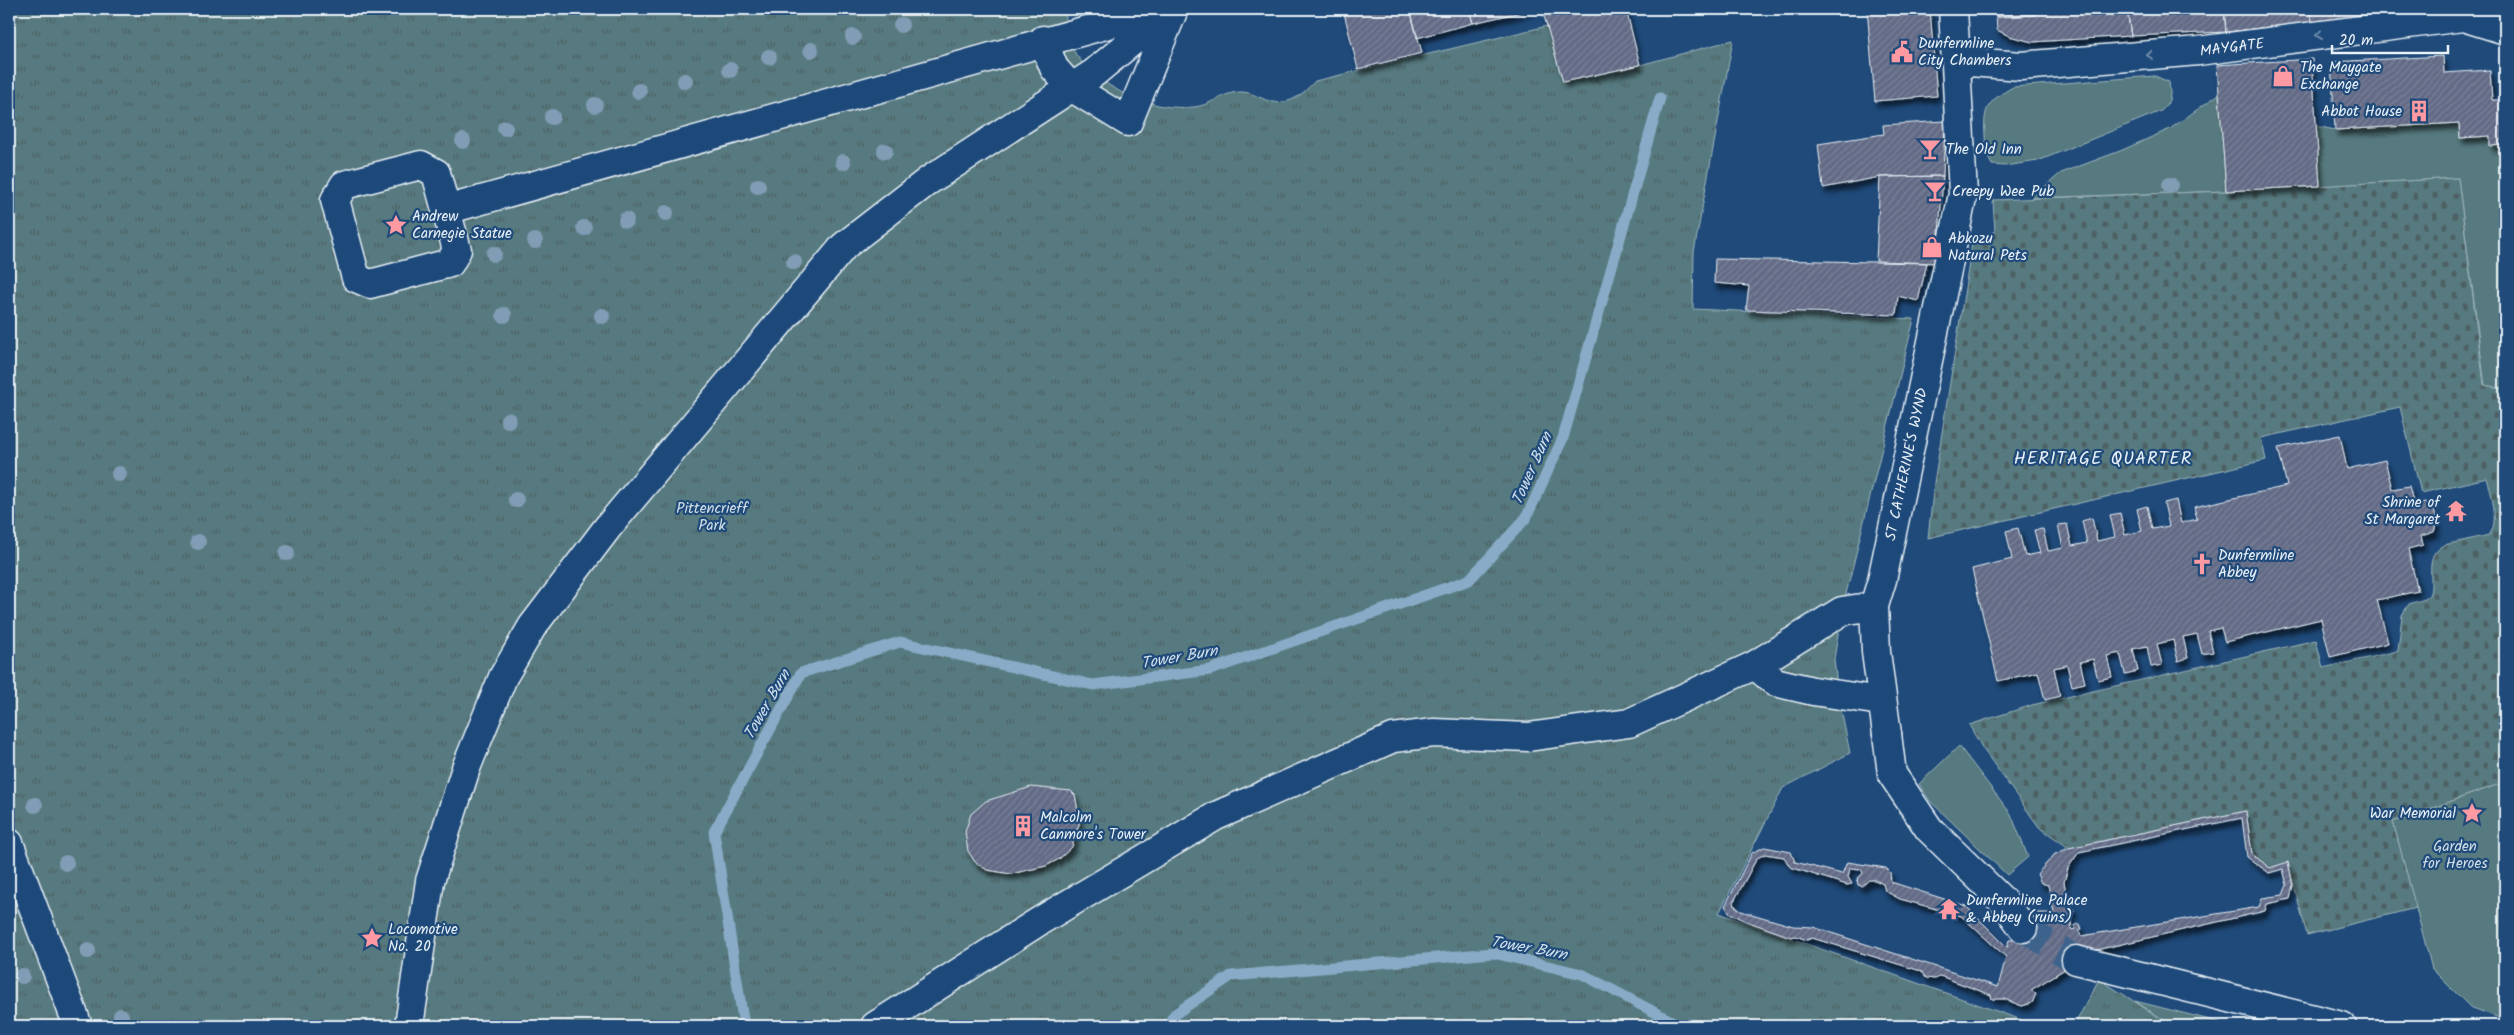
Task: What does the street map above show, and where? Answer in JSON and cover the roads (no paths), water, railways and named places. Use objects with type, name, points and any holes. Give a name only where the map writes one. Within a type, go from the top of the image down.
[{"type":"street","points":[[446,210],[1043,40],[1162,9]]},
{"type":"street","points":[[1043,40],[1054,68],[1071,87],[1128,122],[1172,9]]},
{"type":"street","points":[[409,1026],[430,881],[466,768],[503,677],[532,628],[620,512],[844,246],[928,181],[1094,73],[1172,9]]},
{"type":"street","name":"ST CATHERINE'S WYND","points":[[1953,9],[1963,194],[1882,580],[1874,606],[1881,701],[1892,774],[1929,829],[2005,903],[2023,928]]},
{"type":"street","name":"MAYGATE","points":[[1957,61],[2021,66],[2189,52],[2463,17],[2505,30]]},
{"type":"street","points":[[421,165],[436,173],[446,210],[457,250],[450,263],[370,284],[356,278],[336,200],[344,185],[421,165]]},
{"type":"street","points":[[875,1026],[1038,922],[1216,816],[1393,738],[1434,733],[1528,737],[1629,723],[1755,665],[1842,610],[1874,606]]},
{"type":"street","points":[[1755,665],[1775,682],[1813,691],[1881,701]]},
{"type":"street","points":[[9,843],[78,1026]]},
{"type":"street","points":[[2076,960],[2342,1026]]},
{"type":"waterway","name":"Tower Burn","points":[[744,1026],[714,832],[801,673],[900,642],[1093,685],[1210,670],[1469,580],[1526,518],[1563,438],[1660,98]]},
{"type":"waterway","name":"Tower Burn","points":[[1167,1026],[1175,1014],[1231,976],[1493,953],[1582,974],[1681,1026]]},
{"type":"tunnel","points":[[2023,928],[2076,960]]},
{"type":"place","name":"Dunfermline City Chambers","points":[[1902,52]]},
{"type":"place","name":"The Maygate Exchange","points":[[2283,76]]},
{"type":"place","name":"Abbot House","points":[[2419,111]]},
{"type":"place","name":"The Old Inn","points":[[1930,149]]},
{"type":"place","name":"Creepy Wee Pub","points":[[1935,191]]},
{"type":"place","name":"Andrew Carnegie Statue","points":[[396,225]]},
{"type":"place","name":"Abkozu Natural Pets","points":[[1932,247]]},
{"type":"place","name":"Shrine of St Margaret","points":[[2456,511]]},
{"type":"place","name":"Dunfermline Abbey","points":[[2202,564]]},
{"type":"place","name":"War Memorial","points":[[2472,813]]},
{"type":"place","name":"Malcolm Canmore's Tower","points":[[1023,826]]},
{"type":"place","name":"Dunfermline Palace & Abbey (ruins)","points":[[1949,909]]},
{"type":"place","name":"Locomotive No. 20","points":[[372,938]]},
{"type":"district","name":"HERITAGE QUARTER","points":[[2103,458]]},
{"type":"park label","name":"Pittencrieff Park","points":[[712,516]]},
{"type":"park label","name":"Garden for Heroes","points":[[2455,854]]}]
